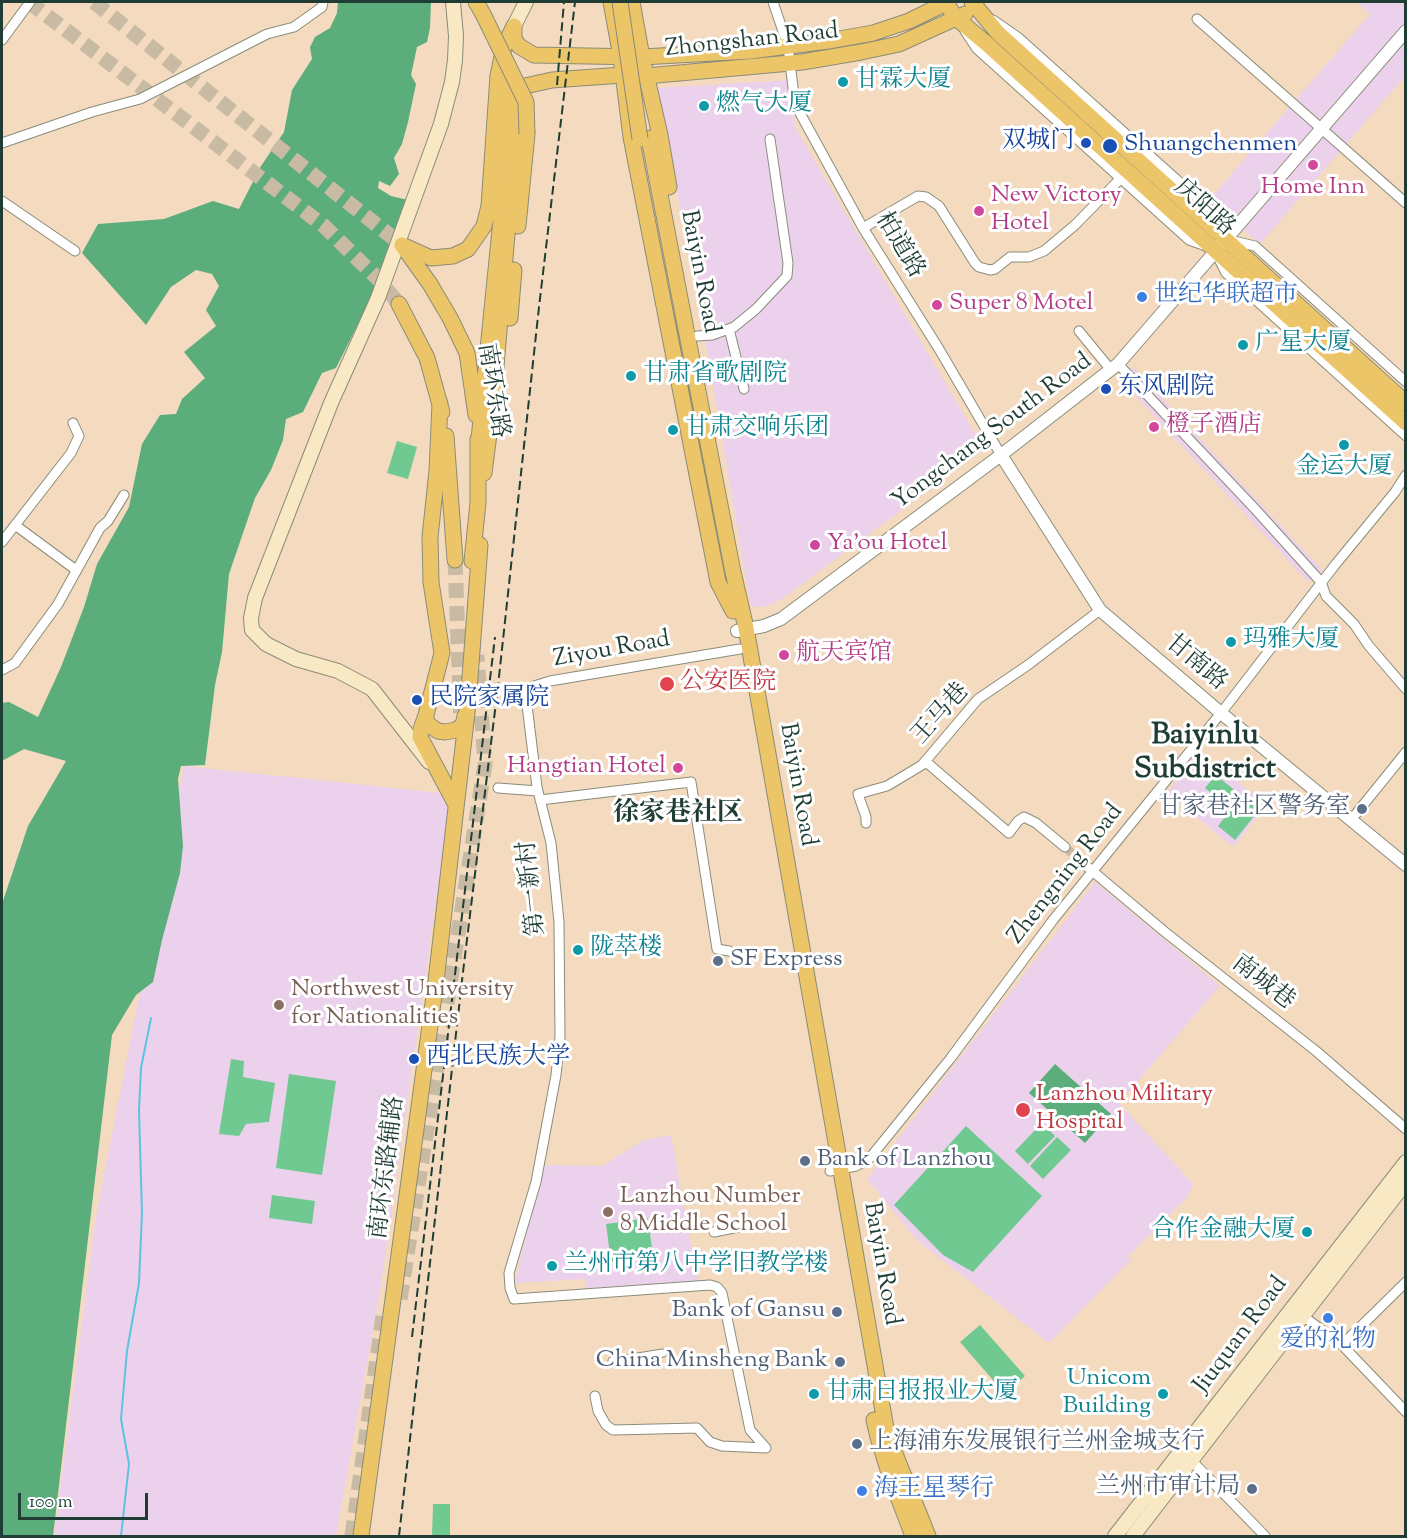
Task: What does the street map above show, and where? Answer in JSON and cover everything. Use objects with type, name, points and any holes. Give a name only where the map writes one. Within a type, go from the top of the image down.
[{"type":"main road","points":[[438,771],[425,758],[372,689],[338,671],[296,659],[266,644],[252,630],[251,618],[255,598],[331,403],[378,298],[441,124],[455,60],[456,36],[453,2]]},
{"type":"main road","points":[[516,88],[505,93],[502,91],[498,76],[504,47],[526,2]]},
{"type":"main road","points":[[611,2],[621,57],[631,137],[718,582],[738,609]]},
{"type":"main road","name":"Baiyin Road","points":[[620,2],[640,139],[731,573]]},
{"type":"main road","name":"Baiyin Road","points":[[627,2],[649,138],[742,629],[835,1170],[878,1437],[913,1536]]},
{"type":"main road","points":[[632,2],[660,135],[739,575],[738,609]]},
{"type":"main road","name":"Zhongshan Road","points":[[516,88],[552,80],[623,75],[646,76],[789,54],[873,33],[909,21],[947,2]]},
{"type":"main road","name":"庆阳路","points":[[947,2],[956,18],[1406,403]]},
{"type":"main road","name":"Zhongshan Road","points":[[514,26],[514,39],[526,52],[534,55],[642,57],[789,54],[802,62],[899,44],[956,18],[977,4]]},
{"type":"main road","name":"庆阳路","points":[[977,4],[998,33],[1406,423]]},
{"type":"main road","points":[[479,8],[526,102],[527,134],[513,294],[498,395],[493,403]]},
{"type":"main road","name":"南环东路","points":[[472,561],[477,503],[478,449],[475,405],[467,353],[430,284],[402,245],[431,258],[453,256],[468,249],[484,226],[489,206],[498,76]]},
{"type":"main road","points":[[493,403],[518,101],[516,88]]},
{"type":"main road","points":[[478,449],[501,220],[506,120],[509,102],[516,88]]},
{"type":"main road","points":[[399,304],[427,358],[440,403],[447,446],[455,560]]},
{"type":"main road","points":[[440,403],[437,471],[430,537],[431,582],[442,653],[420,737],[456,805]]},
{"type":"main road","name":"南环东路辅路","points":[[361,1536],[433,1005],[477,599],[484,458],[493,403]]},
{"type":"main road","name":"Baiyin Road","points":[[742,629],[740,649],[835,1170],[887,1434],[928,1536]]},
{"type":"main road","points":[[426,715],[426,723],[438,731],[445,732],[456,730],[463,725],[465,716]]},
{"type":"main road","name":"Jiuquan Road","points":[[1115,1536],[1406,1162]]},
{"type":"main road","name":"Jiuquan Road","points":[[1133,1536],[1406,1182]]},
{"type":"street","points":[[2,40],[30,2]]},
{"type":"street","points":[[2,143],[92,112],[140,99],[267,34],[294,27],[322,7],[323,2]]},
{"type":"street","name":"柏道路","points":[[773,2],[789,54],[795,104],[863,228],[939,349],[1001,455]]},
{"type":"street","points":[[956,18],[977,49],[1189,240],[1220,245],[1255,246],[1406,382]]},
{"type":"street","points":[[1197,19],[1406,203]]},
{"type":"street","name":"Yongchang South Road","points":[[742,629],[764,626],[781,619],[1115,367],[1406,31]]},
{"type":"street","points":[[697,336],[712,335],[734,327],[756,309],[787,276],[788,262],[770,139]]},
{"type":"street","points":[[863,228],[918,196],[926,197],[939,206],[975,263],[979,267],[990,270],[1011,257],[1029,257],[1044,250],[1075,225],[1120,178]]},
{"type":"street","points":[[2,201],[75,251]]},
{"type":"street","points":[[1220,245],[1226,273],[1406,436]]},
{"type":"street","points":[[729,329],[744,389]]},
{"type":"street","points":[[1079,331],[1256,510],[1321,582],[1326,596],[1354,624],[1369,646],[1406,689]]},
{"type":"street","points":[[2,542],[71,453],[79,436],[73,423]]},
{"type":"street","name":"甘南路","points":[[1001,455],[1100,610],[1406,865]]},
{"type":"street","name":"Zhengning Road","points":[[835,1170],[856,1166],[869,1160],[950,1059],[1053,920],[1221,713],[1406,475]]},
{"type":"street","points":[[2,669],[15,663],[58,604],[100,528],[108,521],[124,495]]},
{"type":"street","points":[[15,525],[76,570]]},
{"type":"street","name":"王马巷","points":[[866,823],[858,794],[886,786],[925,761],[978,699],[1028,665],[1100,610]]},
{"type":"street","name":"Ziyou Road","points":[[539,795],[526,705],[527,697],[534,686],[550,681],[740,649]]},
{"type":"street","points":[[1351,820],[1406,752]]},
{"type":"street","points":[[925,761],[1009,833],[1024,817],[1036,823],[1065,848]]},
{"type":"street","points":[[498,788],[539,795],[690,782],[717,949],[729,951]]},
{"type":"street","name":"第一新村","points":[[539,795],[551,843],[560,922],[560,1037],[555,1079],[536,1182],[509,1273],[510,1288],[514,1299],[710,1285],[717,1287],[722,1293],[750,1430],[766,1448],[722,1446],[710,1442],[697,1428],[613,1430],[606,1425],[598,1411],[594,1396]]},
{"type":"street","name":"南城巷","points":[[1078,859],[1316,1051],[1406,1130]]},
{"type":"street","points":[[714,1232],[748,1225]]},
{"type":"street","points":[[1342,1345],[1406,1282]]},
{"type":"street","name":"Jiuquan Road","points":[[1303,1316],[1342,1345],[1406,1412]]},
{"type":"street","points":[[612,1361],[663,1353]]},
{"type":"street","points":[[1192,1461],[1265,1536]]},
{"type":"shaded area","points":[[1356,2],[1405,2],[1405,76],[1260,244],[1209,200],[1370,14]]},
{"type":"shaded area","points":[[790,80],[795,127],[984,449],[782,599],[767,606],[751,607],[705,340],[657,88]]},
{"type":"shaded area","points":[[1134,368],[1322,570],[1308,582],[1121,380]]},
{"type":"shaded area","points":[[1189,764],[1208,778],[1218,766],[1267,805],[1233,847],[1167,793]]},
{"type":"shaded area","name":"Northwest University for Nationalities","points":[[184,766],[451,794],[381,1285],[336,1536],[54,1536],[96,1216]]},
{"type":"shaded area","name":"Lanzhou Military Hospital","points":[[1095,882],[1220,986],[1119,1103],[1193,1184],[1188,1196],[1129,1255],[1131,1260],[1049,1343],[918,1241],[867,1179]]},
{"type":"shaded area","name":"Lanzhou Number 8 Middle School","points":[[671,1135],[698,1283],[587,1296],[585,1279],[515,1283],[542,1165],[602,1166],[644,1140]]},
{"type":"green space","points":[[338,2],[431,2],[427,42],[417,47],[411,75],[416,84],[402,144],[394,158],[399,174],[390,186],[379,181],[378,188],[391,196],[408,200],[376,288],[336,368],[322,373],[303,412],[286,419],[283,440],[271,470],[255,498],[229,574],[222,652],[215,685],[205,765],[181,766],[178,779],[183,846],[180,873],[153,982],[136,995],[112,1035],[53,1536],[2,1536],[2,904],[28,826],[66,761],[24,749],[2,761],[2,703],[9,702],[38,717],[61,667],[84,607],[97,564],[129,507],[142,444],[160,415],[176,414],[182,399],[205,378],[184,352],[216,326],[206,310],[219,286],[212,274],[196,270],[171,287],[146,325],[82,253],[98,224],[164,219],[213,201],[239,209],[261,166],[284,132],[292,90],[312,59],[310,47],[315,37],[330,28],[337,13]]},
{"type":"green space","points":[[397,441],[417,447],[408,479],[387,473]]},
{"type":"green space","points":[[1216,775],[1259,810],[1235,840],[1218,826],[1231,809],[1205,788]]},
{"type":"green space","points":[[231,1059],[244,1061],[243,1077],[275,1083],[269,1122],[246,1124],[239,1136],[219,1134]]},
{"type":"green space","points":[[1055,1064],[1111,1114],[1085,1143],[1029,1093]]},
{"type":"green space","points":[[289,1074],[336,1081],[322,1175],[276,1168]]},
{"type":"green space","points":[[1042,1123],[1055,1136],[1028,1164],[1015,1151]]},
{"type":"green space","points":[[966,1126],[1042,1196],[973,1272],[943,1255],[894,1205]]},
{"type":"green space","points":[[1057,1137],[1071,1150],[1043,1179],[1030,1166]]},
{"type":"green space","points":[[272,1195],[315,1201],[312,1224],[269,1218]]},
{"type":"green space","points":[[648,1218],[653,1256],[611,1262],[606,1224]]},
{"type":"green space","points":[[980,1325],[1025,1376],[1005,1394],[960,1342]]},
{"type":"green space","points":[[433,1504],[450,1504],[450,1536],[432,1536]]},
{"type":"waterway","points":[[121,1536],[129,1464],[121,1419],[127,1351],[139,1283],[142,1213],[139,1111],[141,1068],[151,1018]]},
{"type":"tunnel","points":[[29,2],[324,226],[380,281],[399,304]]},
{"type":"tunnel","points":[[94,2],[402,245]]},
{"type":"tunnel","points":[[455,560],[461,722]]},
{"type":"tunnel","points":[[400,1299],[485,764],[477,655]]},
{"type":"tunnel","points":[[1065,847],[1078,859]]},
{"type":"tunnel","points":[[352,1536],[383,1316]]},
{"type":"railway","points":[[557,85],[564,2]]},
{"type":"railway","points":[[399,1536],[575,2]]},
{"type":"railway","points":[[412,1337],[495,637]]},
{"type":"place","name":"甘霖大厦","points":[[843,82]]},
{"type":"place","name":"燃气大厦","points":[[704,106]]},
{"type":"place","name":"双城门","points":[[1086,143]]},
{"type":"place","name":"Shuangchenmen","points":[[1110,146]]},
{"type":"place","name":"Home Inn","points":[[1313,165]]},
{"type":"place","name":"New Victory Hotel","points":[[979,211]]},
{"type":"place","name":"世纪华联超市","points":[[1142,297]]},
{"type":"place","name":"Super 8 Motel","points":[[937,305]]},
{"type":"place","name":"广星大厦","points":[[1243,345]]},
{"type":"place","name":"甘肃省歌剧院","points":[[631,376]]},
{"type":"place","name":"东风剧院","points":[[1106,389]]},
{"type":"place","name":"橙子酒店","points":[[1154,427]]},
{"type":"place","name":"甘肃交响乐团","points":[[673,430]]},
{"type":"place","name":"金运大厦","points":[[1344,445]]},
{"type":"place","name":"Ya'ou Hotel","points":[[815,545]]},
{"type":"place","name":"玛雅大厦","points":[[1231,642]]},
{"type":"place","name":"航天宾馆","points":[[784,655]]},
{"type":"place","name":"公安医院","points":[[667,684]]},
{"type":"place","name":"民院家属院","points":[[417,700]]},
{"type":"place","name":"Hangtian Hotel","points":[[678,768]]},
{"type":"place","name":"甘家巷社区警务室","points":[[1362,809]]},
{"type":"place","name":"陇萃楼","points":[[578,950]]},
{"type":"place","name":"SF Express","points":[[718,961]]},
{"type":"place","name":"Northwest University for Nationalities","points":[[279,1005]]},
{"type":"place","name":"西北民族大学","points":[[414,1059]]},
{"type":"place","name":"Lanzhou Military Hospital","points":[[1023,1110]]},
{"type":"place","name":"Bank of Lanzhou","points":[[805,1161]]},
{"type":"place","name":"Lanzhou Number 8 Middle School","points":[[608,1212]]},
{"type":"place","name":"合作金融大厦","points":[[1307,1232]]},
{"type":"place","name":"兰州市第八中学旧教学楼","points":[[552,1266]]},
{"type":"place","name":"Bank of Gansu","points":[[837,1312]]},
{"type":"place","name":"爱的礼物","points":[[1328,1318]]},
{"type":"place","name":"China Minsheng Bank","points":[[840,1362]]},
{"type":"place","name":"甘肃日报报业大厦","points":[[814,1394]]},
{"type":"place","name":"Unicom Building","points":[[1163,1394]]},
{"type":"place","name":"上海浦东发展银行兰州金城支行","points":[[857,1444]]},
{"type":"place","name":"兰州市审计局","points":[[1252,1489]]},
{"type":"place","name":"海王星琴行","points":[[862,1491]]},
{"type":"district","name":"Baiyinlu Subdistrict","points":[[1205,755]]},
{"type":"district","name":"徐家巷社区","points":[[678,816]]}]
